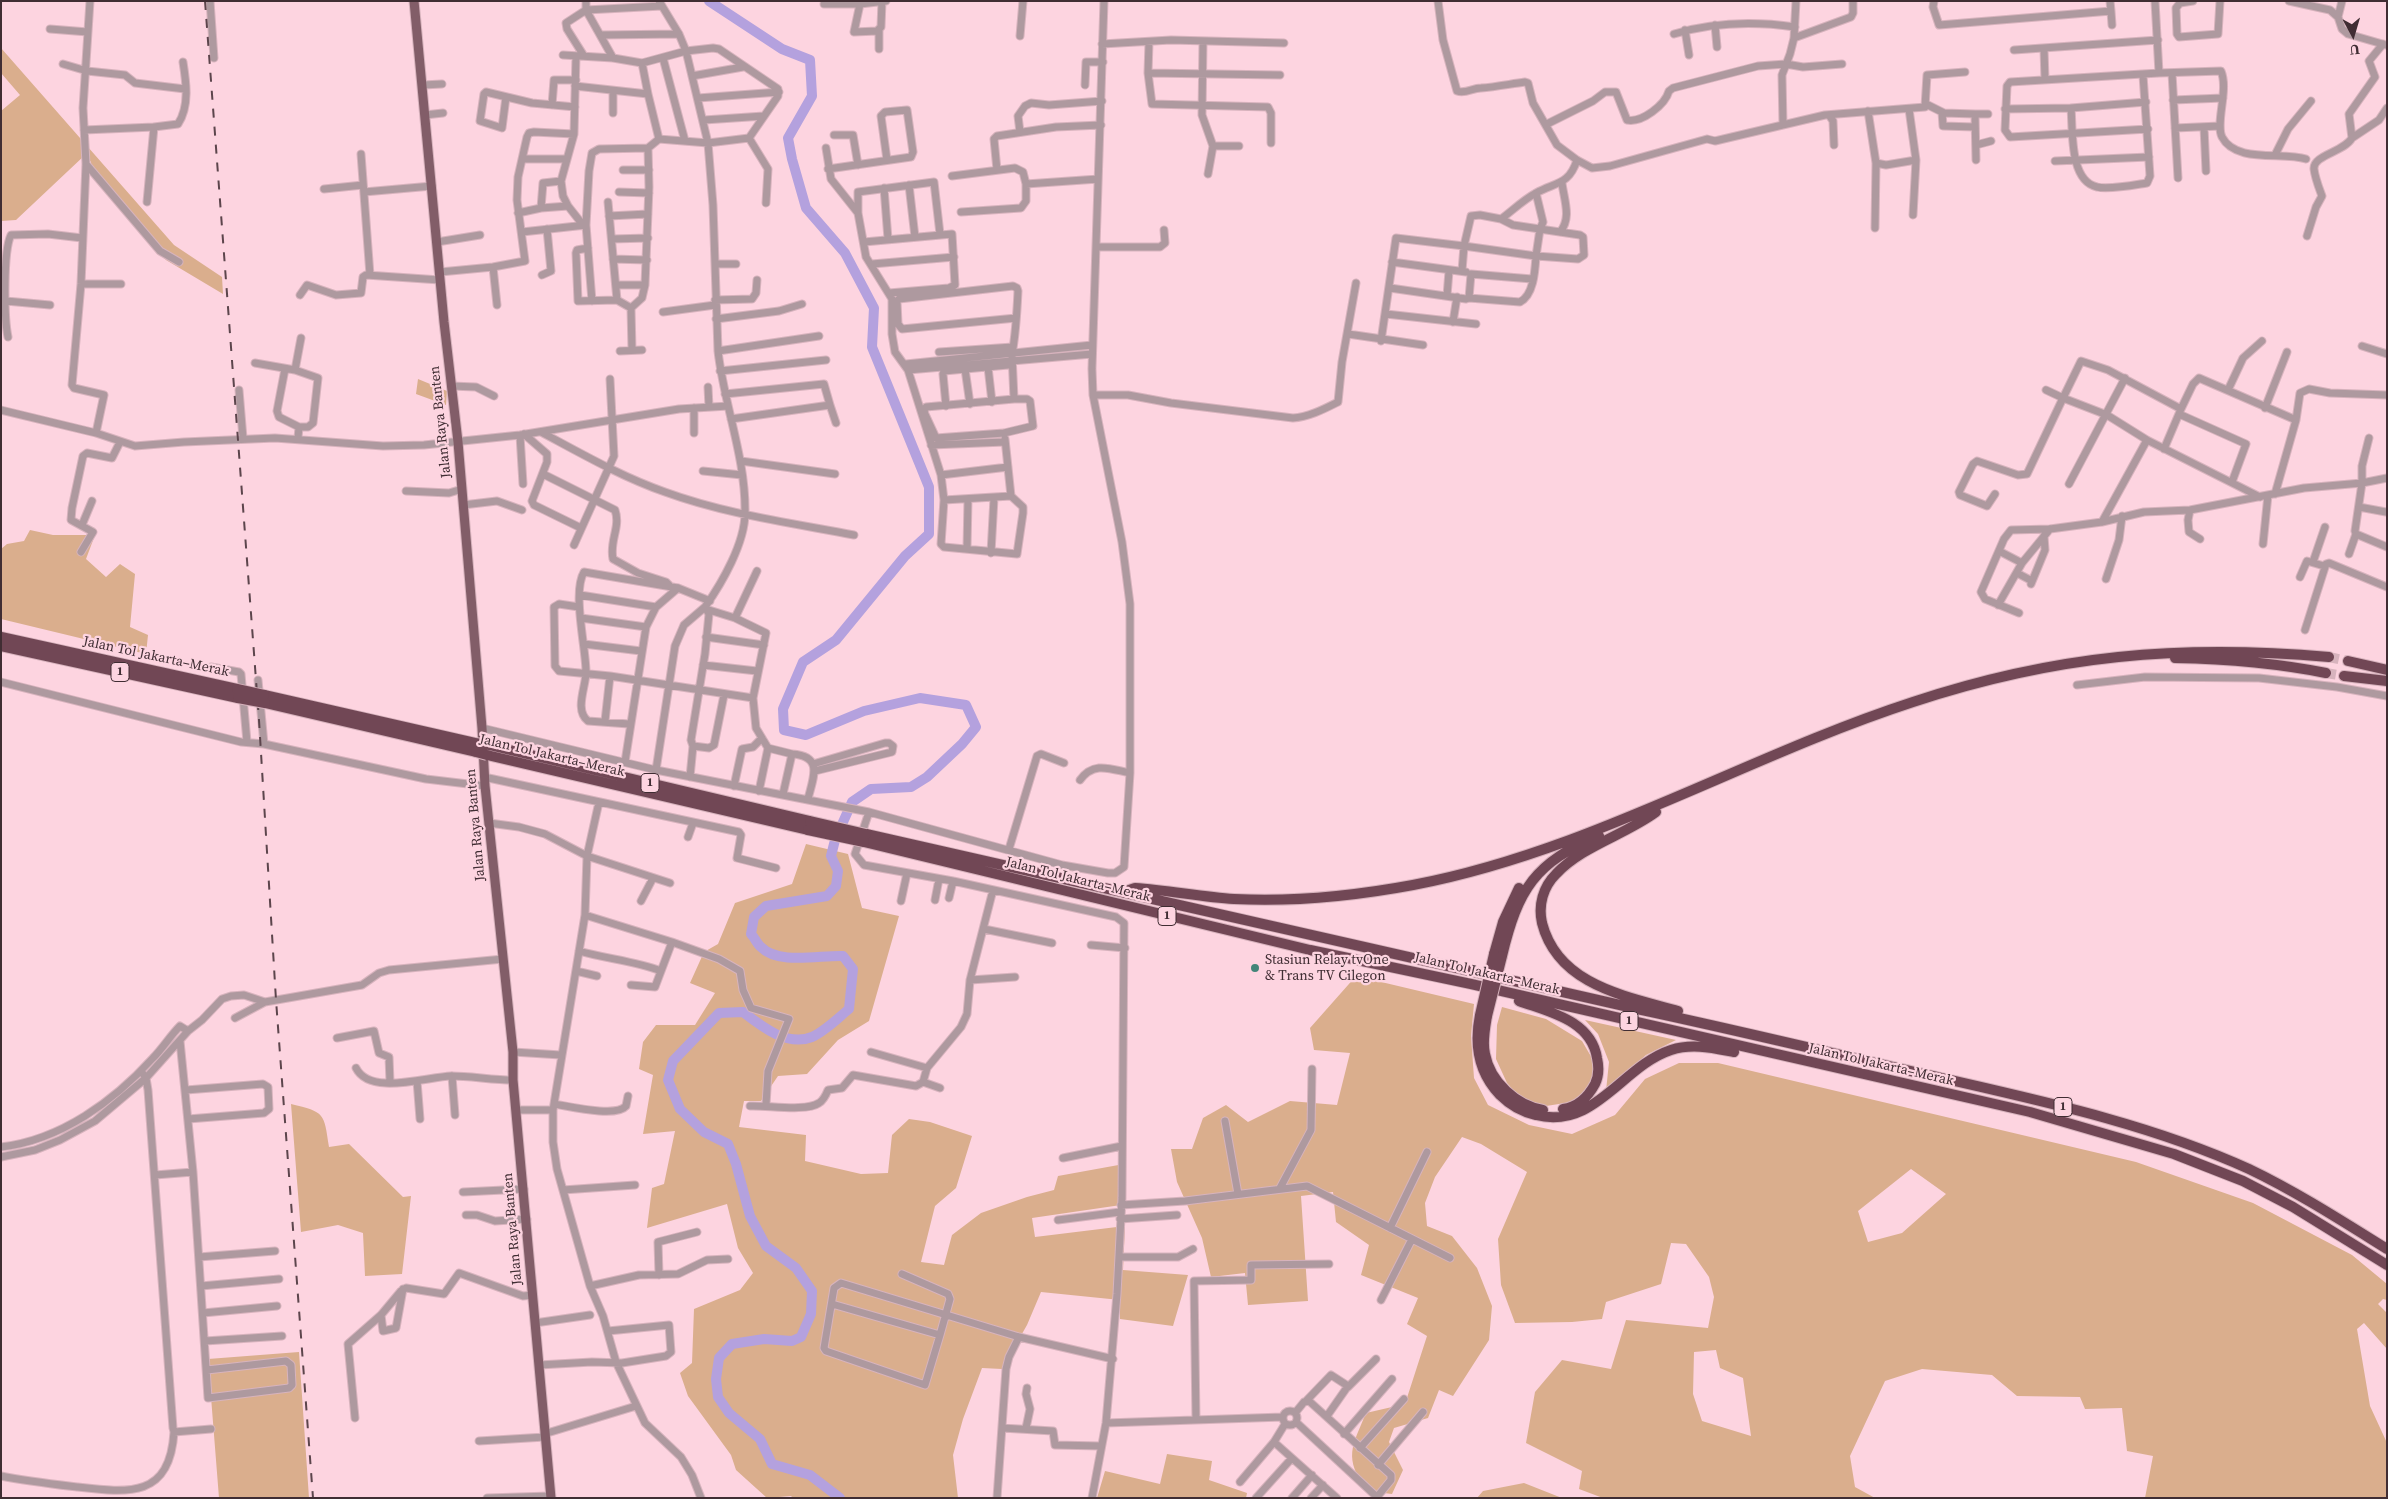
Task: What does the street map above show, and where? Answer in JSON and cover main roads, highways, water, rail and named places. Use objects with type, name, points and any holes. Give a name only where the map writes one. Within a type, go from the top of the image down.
[{"type":"highway","name":"Jalan Tol Jakarta–Merak","points":[[1,637],[865,838],[1310,950],[1471,984],[2030,1112],[2174,1154],[2243,1181],[2293,1207],[2387,1265]]},
{"type":"highway","name":"Jalan Tol Jakarta–Merak","points":[[1,646],[238,693]]},
{"type":"highway","points":[[1122,892],[1135,888],[1251,899],[1286,899],[1350,895],[1413,885],[1466,873],[1563,843],[1816,738],[1910,702],[1981,681],[2070,662],[2130,654],[2216,651],[2329,657]]},
{"type":"highway","points":[[1498,955],[1519,901],[1539,872],[1557,856],[1578,845],[1761,766],[1878,720],[1960,692],[2021,676],[2132,660],[2174,658],[2229,659],[2279,664],[2326,673]]},
{"type":"highway","points":[[2348,661],[2387,670]]},
{"type":"highway","points":[[2344,676],[2387,682]]},
{"type":"highway","points":[[1656,812],[1577,857],[1556,873],[1543,895],[1540,907],[1543,927],[1550,943],[1566,964],[1589,982],[1622,995],[1711,1020],[1718,1026]]},
{"type":"highway","name":"Jalan Tol Jakarta–Merak","points":[[865,838],[1122,892],[1263,926],[1718,1026],[2030,1098],[2120,1122],[2179,1141],[2248,1169],[2300,1195],[2387,1249]]},
{"type":"highway","points":[[1563,843],[1533,869],[1520,886],[1506,914],[1484,1015],[1476,1040],[1478,1055],[1485,1074],[1497,1092],[1509,1103],[1528,1113],[1540,1116],[1562,1116],[1588,1108],[1611,1092],[1638,1068],[1671,1049],[1701,1046],[1778,1060],[1786,1057]]},
{"type":"highway","points":[[1471,984],[1560,1015],[1586,1033],[1594,1044],[1598,1064],[1597,1080],[1592,1090],[1574,1106],[1559,1110],[1538,1109],[1516,1099],[1501,1084],[1487,1064],[1484,1046],[1484,1015]]},
{"type":"main road","name":"Jalan Raya Banten","points":[[414,1],[423,84],[429,186],[437,242],[458,442],[482,728],[484,782],[513,1052],[513,1080],[527,1219],[550,1497]]},
{"type":"waterway","points":[[709,1],[782,49],[810,60],[812,96],[788,138],[792,159],[806,208],[845,253],[874,308],[872,347],[929,487],[929,534],[905,556],[836,640],[803,662],[783,709],[784,730],[806,735],[864,711],[920,698],[966,705],[976,727],[962,744],[927,777],[911,787],[871,789],[852,802],[835,840],[831,856],[838,871],[836,886],[827,896],[766,906],[754,917],[751,934],[768,953],[800,958],[843,956],[853,969],[849,1009],[822,1031],[812,1037],[803,1039],[793,1039],[775,1034],[743,1012],[719,1013],[673,1061],[668,1080],[680,1109],[704,1132],[728,1144],[736,1164],[750,1216],[766,1246],[796,1268],[812,1291],[811,1314],[801,1337],[792,1341],[764,1339],[732,1344],[719,1358],[716,1379],[718,1397],[729,1413],[760,1439],[772,1464],[810,1475],[840,1498]]},
{"type":"tunnel","points":[[2329,657],[2348,661]]},
{"type":"tunnel","points":[[2326,673],[2344,676]]},
{"type":"railway","points":[[205,1],[259,720],[276,1000],[313,1498]]},
{"type":"place","name":"Stasiun Relay tvOne & Trans TV Cilegon","points":[[1255,968]]}]
